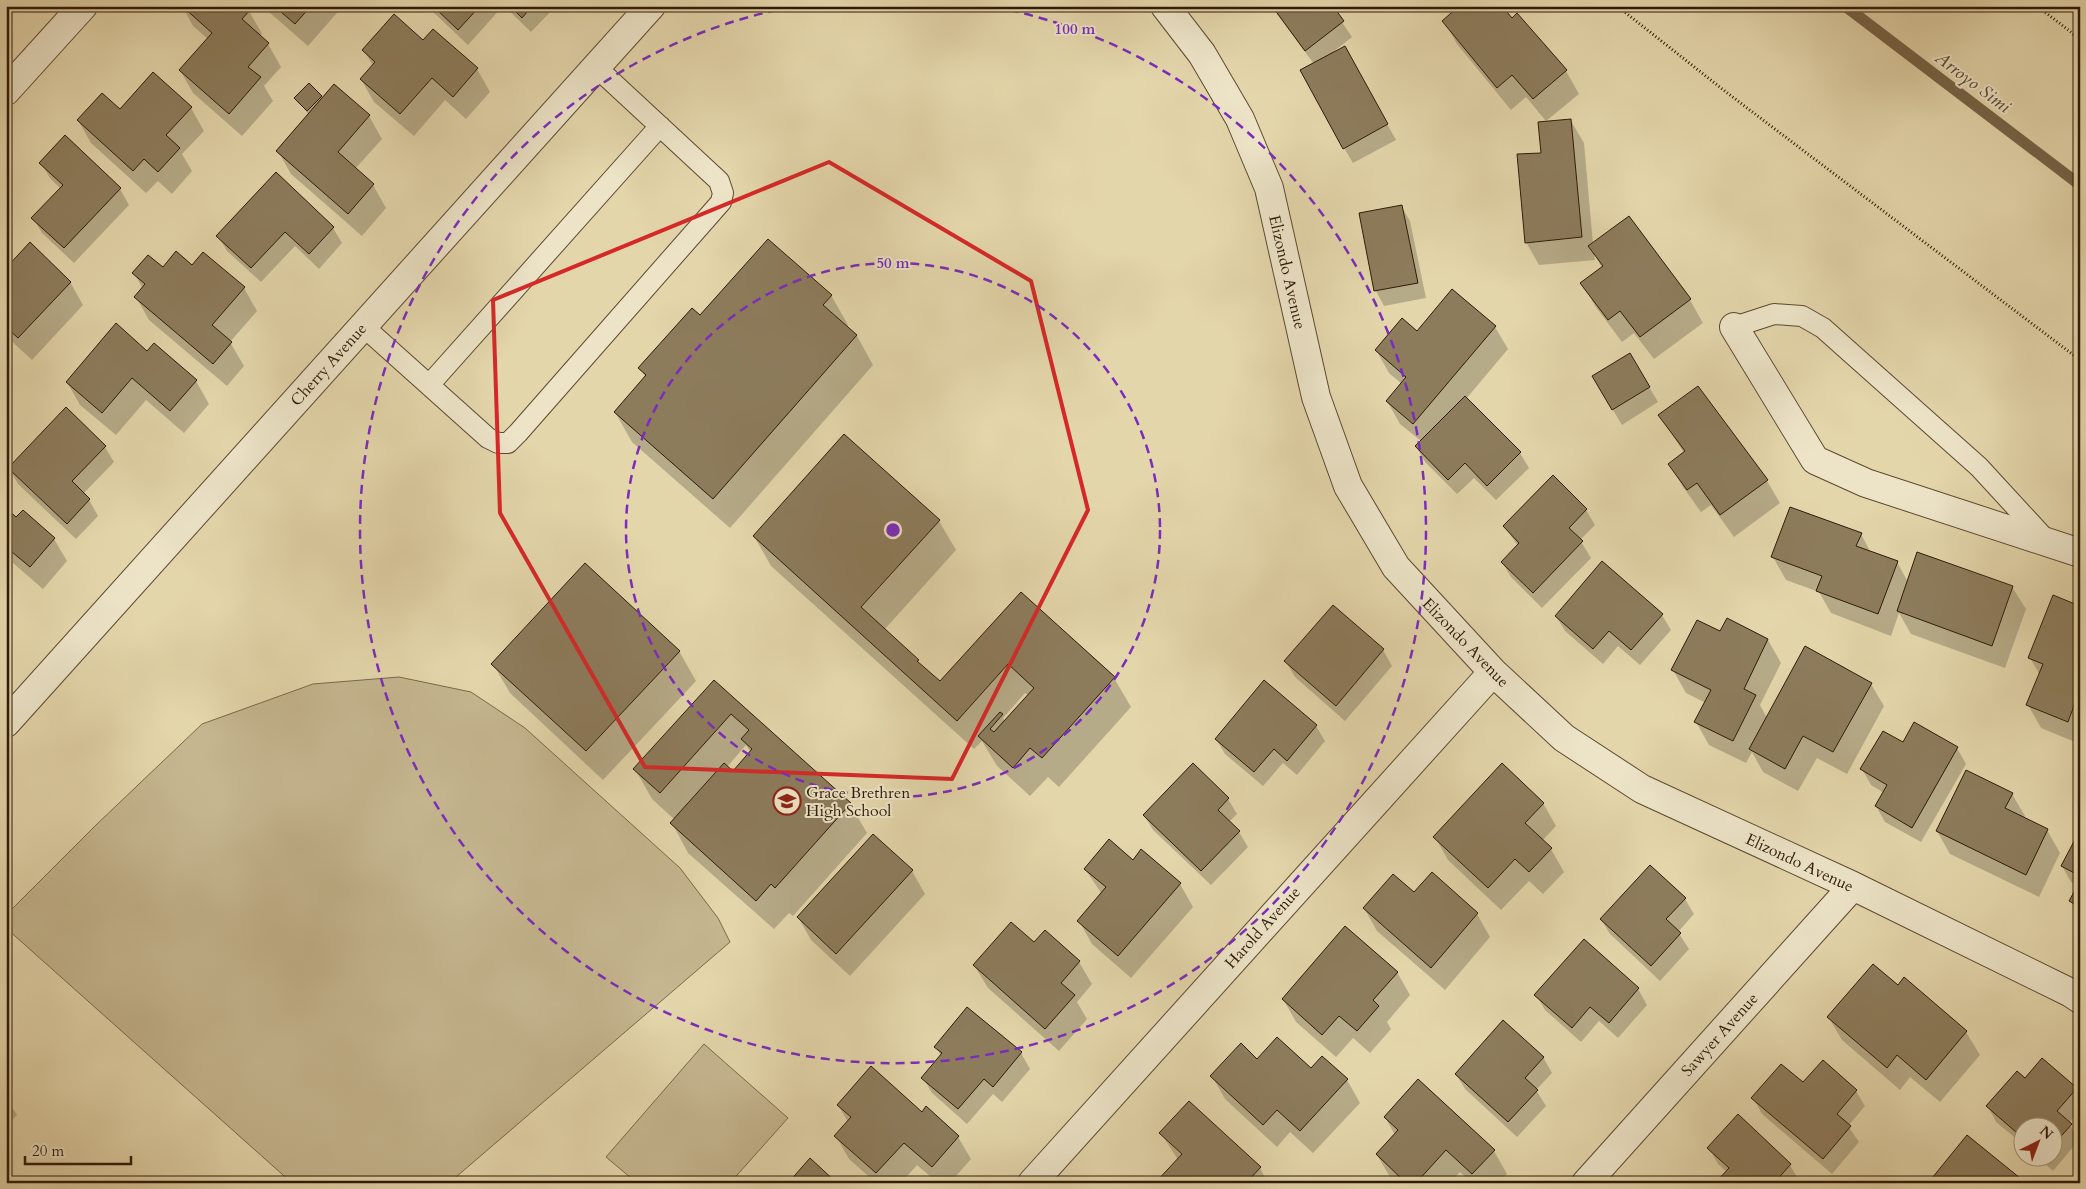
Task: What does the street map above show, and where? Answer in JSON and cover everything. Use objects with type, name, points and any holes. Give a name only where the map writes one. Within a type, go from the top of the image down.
[{"type":"street","points":[[6,91],[83,6]]},
{"type":"street","name":"Cherry Avenue","points":[[6,723],[651,6]]},
{"type":"street","name":"Elizondo Avenue","points":[[1165,6],[1202,54],[1240,120],[1269,188],[1316,397],[1348,486],[1396,567],[1493,672],[1564,738],[1642,789],[1853,886],[2080,999]]},
{"type":"street","points":[[1734,327],[1815,460],[1866,483],[2080,553]]},
{"type":"street","name":"Harold Avenue","points":[[1032,1183],[1493,672]]},
{"type":"street","name":"Sawyer Avenue","points":[[1586,1183],[1853,886]]},
{"type":"lane","points":[[363,326],[488,438],[498,443],[508,443],[524,426],[721,202],[723,193],[719,181],[596,67]]},
{"type":"lane","points":[[429,385],[660,126]]},
{"type":"lane","points":[[1734,327],[1774,314],[1802,316],[1823,328],[1979,467],[2048,543]]},
{"type":"path","points":[[1616,6],[1734,98],[2080,360]]},
{"type":"path","points":[[2037,6],[2080,39]]},
{"type":"highlighted area","points":[[829,162],[1031,281],[1088,510],[952,779],[645,767],[500,513],[493,300]]},
{"type":"shaded area","points":[[399,677],[471,692],[525,728],[680,868],[718,918],[730,942],[449,1183],[292,1183],[6,928],[6,915],[96,825],[202,724],[313,684]]},
{"type":"shaded area","points":[[704,1044],[788,1118],[730,1183],[637,1183],[606,1157]]},
{"type":"building","points":[[182,6],[245,6],[250,10],[242,19],[269,43],[248,67],[261,77],[229,114],[179,70],[212,33]]},
{"type":"building","points":[[274,6],[311,6],[295,24]]},
{"type":"building","points":[[433,6],[480,6],[458,30]]},
{"type":"building","points":[[510,6],[532,6],[522,18]]},
{"type":"building","points":[[1272,6],[1333,6],[1344,21],[1305,51]]},
{"type":"building","points":[[1459,6],[1502,6],[1512,18],[1517,13],[1567,70],[1533,99],[1512,75],[1497,88],[1442,21]]},
{"type":"building","points":[[394,14],[423,40],[433,29],[478,68],[453,97],[432,78],[400,114],[360,79],[375,62],[362,50]]},
{"type":"building","points":[[1345,46],[1388,124],[1343,149],[1300,70]]},
{"type":"building","points":[[153,72],[192,107],[166,135],[180,148],[158,172],[144,159],[133,171],[77,120],[102,93],[120,109]]},
{"type":"building","points":[[309,83],[322,96],[307,111],[294,98]]},
{"type":"building","points":[[334,84],[370,115],[338,152],[374,184],[348,214],[276,151]]},
{"type":"building","points":[[1571,119],[1582,237],[1525,243],[1517,154],[1541,153],[1538,122]]},
{"type":"building","points":[[65,135],[121,188],[64,248],[31,218],[63,185],[39,163]]},
{"type":"building","points":[[276,172],[334,227],[309,254],[285,232],[251,268],[216,236]]},
{"type":"building","points":[[1402,205],[1418,283],[1374,291],[1359,213]]},
{"type":"building","points":[[1629,216],[1691,299],[1640,337],[1620,311],[1608,320],[1580,283],[1603,266],[1588,246]]},
{"type":"building","points":[[768,239],[832,295],[823,305],[857,335],[713,499],[614,412],[646,375],[638,368],[692,308],[700,315]]},
{"type":"building","points":[[30,242],[71,282],[18,338],[6,327],[6,268]]},
{"type":"building","points":[[176,251],[192,265],[203,252],[245,287],[212,325],[232,342],[213,364],[134,297],[145,284],[132,273],[148,255],[163,267]]},
{"type":"building","points":[[1452,289],[1496,326],[1413,424],[1386,401],[1406,377],[1375,350],[1402,318],[1417,331]]},
{"type":"building","points":[[116,323],[147,351],[154,343],[197,380],[170,411],[132,378],[102,413],[66,382]]},
{"type":"building","points":[[1630,353],[1650,387],[1612,410],[1592,376]]},
{"type":"building","points":[[1698,386],[1768,480],[1720,515],[1697,483],[1687,490],[1668,464],[1685,451],[1658,415]]},
{"type":"building","points":[[1465,396],[1521,452],[1487,486],[1465,463],[1448,480],[1415,446]]},
{"type":"building","points":[[66,407],[106,446],[72,481],[90,499],[67,524],[8,468]]},
{"type":"building","points":[[844,434],[940,520],[861,607],[919,660],[917,661],[940,681],[1021,592],[1115,677],[1042,758],[1030,748],[1013,768],[978,736],[1000,712],[1003,714],[990,729],[994,732],[1034,688],[1008,664],[957,721],[753,536]]},
{"type":"building","points":[[1553,475],[1587,509],[1569,528],[1583,541],[1533,593],[1501,562],[1519,543],[1503,526]]},
{"type":"building","points":[[1790,507],[1862,533],[1856,546],[1898,561],[1878,614],[1816,591],[1822,576],[1771,557]]},
{"type":"building","points":[[6,508],[16,517],[23,510],[55,538],[30,567],[6,547]]},
{"type":"building","points":[[1917,552],[2013,586],[1992,646],[1897,611]]},
{"type":"building","points":[[1602,561],[1663,614],[1631,650],[1609,631],[1593,649],[1555,616]]},
{"type":"building","points":[[585,563],[680,651],[586,751],[491,664]]},
{"type":"building","points":[[2053,595],[2080,606],[2080,702],[2076,700],[2068,722],[2026,705],[2043,664],[2028,658]]},
{"type":"building","points":[[1333,605],[1384,649],[1336,706],[1284,661]]},
{"type":"building","points":[[1727,618],[1768,639],[1744,689],[1756,695],[1733,741],[1694,722],[1711,690],[1671,670],[1697,620],[1720,631]]},
{"type":"building","points":[[1805,646],[1872,683],[1833,752],[1803,736],[1785,769],[1749,749]]},
{"type":"building","points":[[714,680],[851,803],[775,888],[771,884],[756,901],[670,823],[724,763],[733,771],[752,749],[741,739],[749,730],[731,714],[660,793],[633,769]]},
{"type":"building","points":[[1264,680],[1317,725],[1287,761],[1274,749],[1254,772],[1215,739]]},
{"type":"building","points":[[1914,722],[1958,747],[1912,828],[1875,806],[1887,785],[1860,769],[1883,731],[1903,742]]},
{"type":"building","points":[[1193,763],[1229,798],[1218,810],[1240,831],[1201,871],[1143,815]]},
{"type":"building","points":[[1502,763],[1544,803],[1525,823],[1552,848],[1529,872],[1515,859],[1488,888],[1433,837]]},
{"type":"building","points":[[1966,770],[2013,793],[2005,808],[2048,829],[2026,875],[1936,831]]},
{"type":"building","points":[[2080,830],[2080,876],[2061,866]]},
{"type":"building","points":[[873,834],[913,870],[836,954],[797,917]]},
{"type":"building","points":[[1109,839],[1133,860],[1141,849],[1181,883],[1118,956],[1077,921],[1106,887],[1084,869]]},
{"type":"building","points":[[1650,865],[1686,898],[1666,919],[1681,933],[1651,966],[1600,919]]},
{"type":"building","points":[[1432,872],[1478,913],[1431,968],[1363,908],[1393,874],[1414,892]]},
{"type":"building","points":[[2080,881],[2080,907],[2069,901]]},
{"type":"building","points":[[1011,922],[1034,942],[1045,930],[1080,961],[1061,983],[1075,995],[1045,1029],[973,965]]},
{"type":"building","points":[[1345,926],[1398,972],[1373,1000],[1379,1006],[1357,1031],[1339,1016],[1322,1035],[1282,999]]},
{"type":"building","points":[[1584,939],[1639,988],[1609,1023],[1590,1007],[1572,1028],[1534,995]]},
{"type":"building","points":[[1873,964],[1898,985],[1904,977],[1967,1031],[1926,1080],[1897,1055],[1887,1068],[1827,1017]]},
{"type":"building","points":[[967,1007],[1022,1052],[993,1087],[984,1079],[958,1109],[921,1078],[942,1053],[934,1047]]},
{"type":"building","points":[[1503,1020],[1544,1057],[1525,1078],[1538,1090],[1508,1122],[1455,1074]]},
{"type":"building","points":[[1277,1037],[1311,1068],[1322,1056],[1348,1079],[1300,1131],[1277,1110],[1263,1125],[1210,1076],[1241,1043],[1257,1059]]},
{"type":"building","points":[[2042,1058],[2077,1088],[2057,1111],[2063,1116],[2014,1116],[2014,1130],[1986,1106],[2017,1071],[2025,1078]]},
{"type":"building","points":[[1823,1060],[1857,1090],[1837,1114],[1851,1126],[1823,1159],[1751,1098],[1781,1064],[1803,1082]]},
{"type":"building","points":[[871,1066],[922,1112],[926,1106],[959,1136],[932,1167],[904,1143],[876,1173],[834,1136],[851,1117],[837,1105]]},
{"type":"building","points":[[1418,1079],[1495,1150],[1472,1174],[1446,1150],[1416,1183],[1406,1183],[1376,1154],[1398,1130],[1384,1117]]},
{"type":"building","points":[[1189,1101],[1261,1167],[1246,1183],[1155,1183],[1182,1154],[1159,1133]]},
{"type":"building","points":[[1738,1114],[1791,1164],[1774,1183],[1715,1183],[1729,1168],[1707,1148]]},
{"type":"building","points":[[2064,1117],[2072,1124],[2064,1133]]},
{"type":"building","points":[[1967,1135],[2020,1178],[2016,1183],[1928,1183]]},
{"type":"building","points":[[810,1158],[837,1183],[788,1183]]},
{"type":"waterway","name":"Arroyo Simi","points":[[1845,6],[2080,185]]},
{"type":"place","name":"Grace Brethren High School","points":[[787,801]]}]
